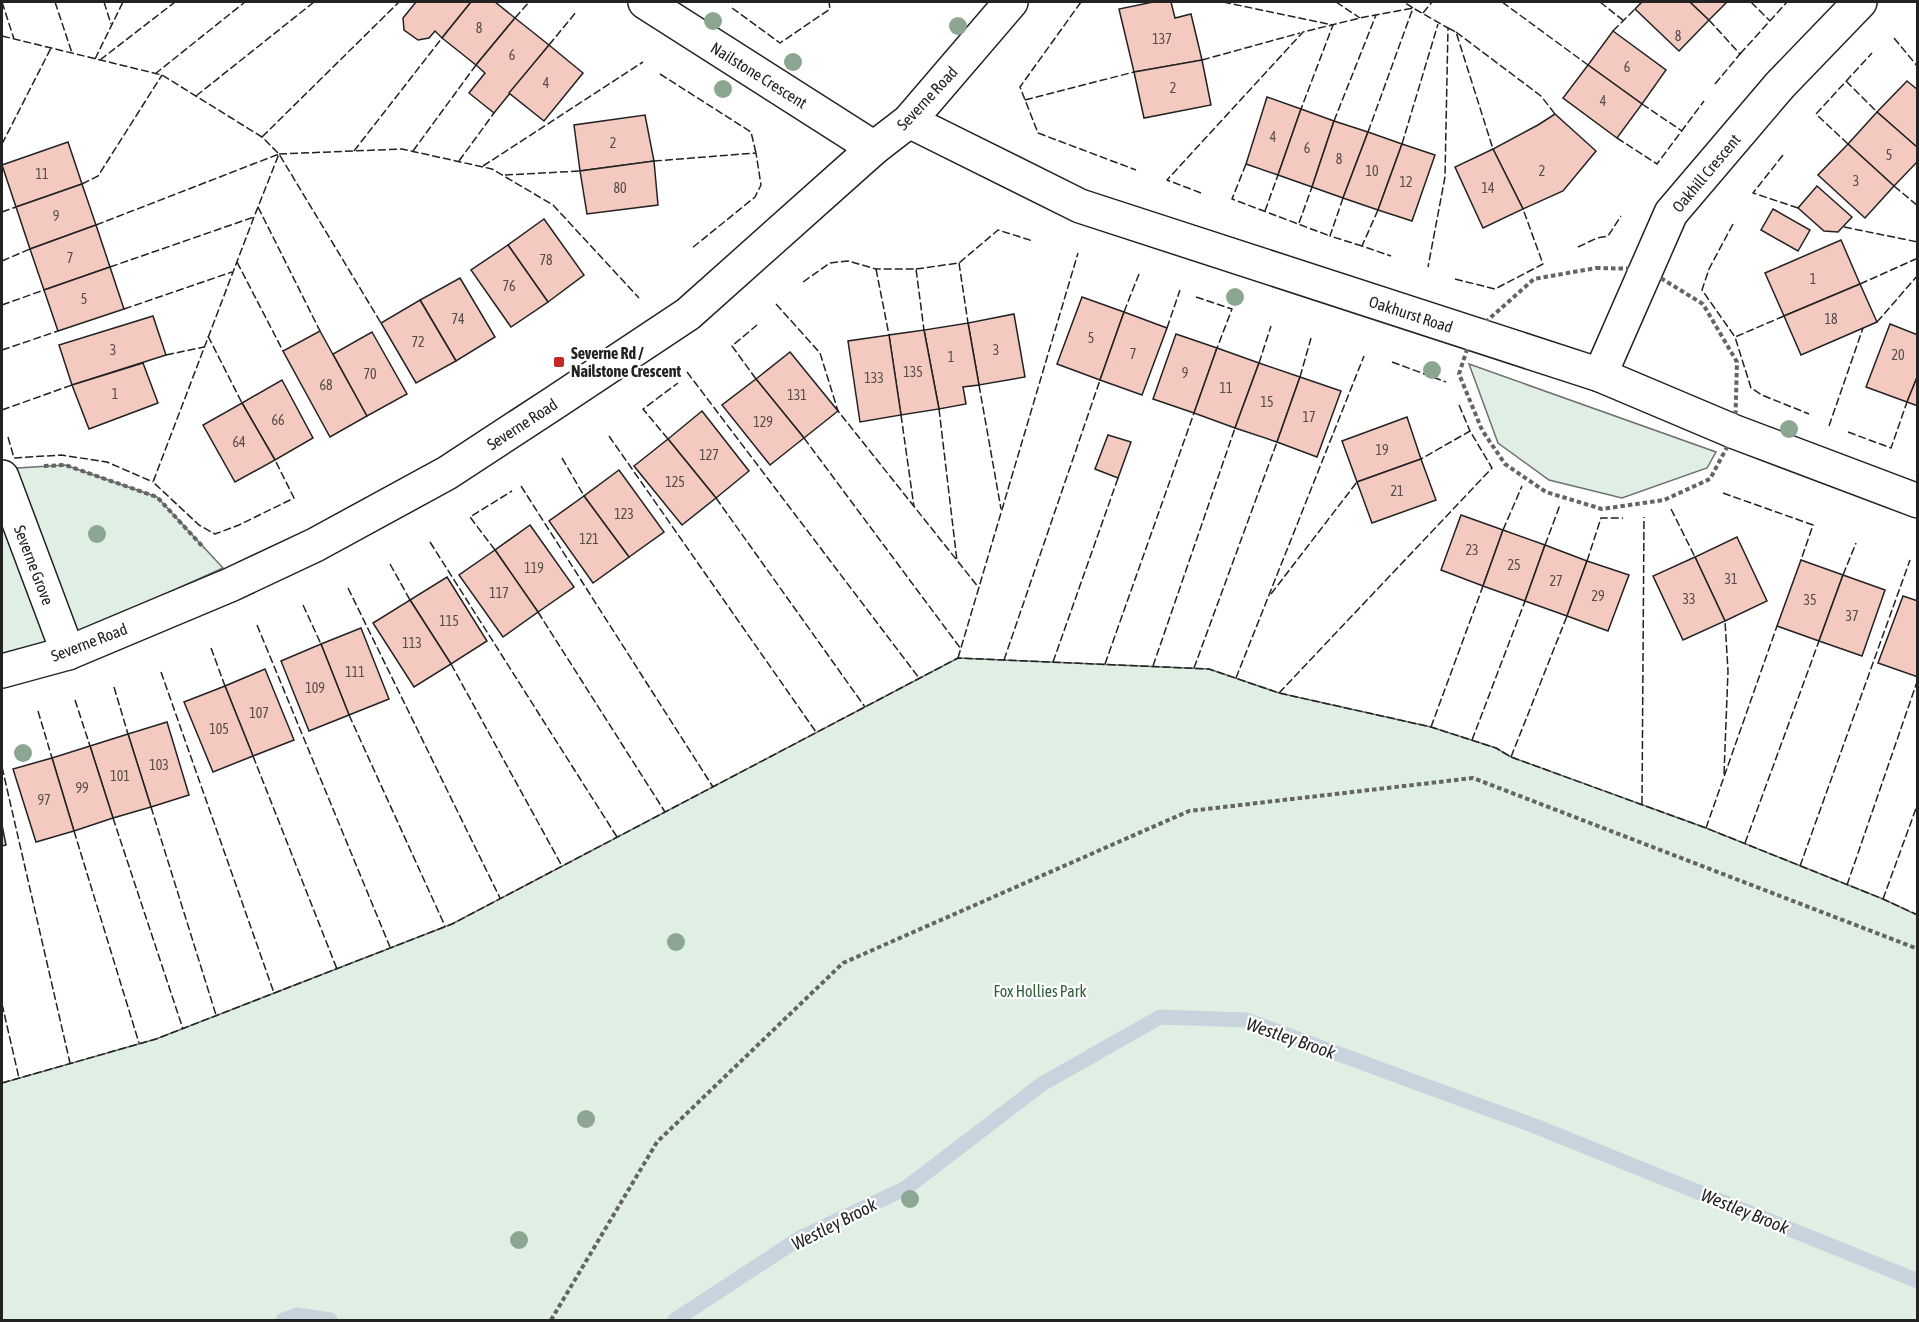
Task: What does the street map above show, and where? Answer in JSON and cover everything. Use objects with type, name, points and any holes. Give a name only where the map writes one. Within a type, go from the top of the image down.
[{"type":"street","name":"Nailstone Crescent","points":[[645,2],[874,148]]},
{"type":"street","name":"Severne Road","points":[[2,671],[68,652],[230,585],[315,544],[447,473],[688,314],[874,148],[909,121],[1011,2]]},
{"type":"street","name":"Oakhill Crescent","points":[[1600,375],[1671,213],[1780,85],[1860,2]]},
{"type":"street","name":"Oakhurst Road","points":[[909,121],[1080,206],[1600,375],[1735,432],[1917,501]]},
{"type":"street","name":"Severne Grove","points":[[2,477],[68,652]]},
{"type":"path","points":[[33,467],[64,465],[157,497],[223,568],[230,585]]},
{"type":"path","points":[[551,1320],[657,1142],[843,963],[1190,811],[1473,778],[1917,949]]},
{"type":"green space","points":[[1469,364],[1716,452],[1707,468],[1622,498],[1549,480],[1498,443]]},
{"type":"green space","points":[[65,465],[157,497],[223,568],[63,640],[2,656],[2,469]]},
{"type":"green space","name":"Fox Hollies Park","points":[[958,658],[1209,669],[1279,693],[1431,727],[1496,748],[1511,757],[1706,828],[1883,899],[1917,915],[1917,1320],[2,1320],[2,1083],[156,1039],[452,924]]},
{"type":"building","points":[[416,2],[471,2],[442,38],[435,31],[429,38],[418,40],[404,30],[403,18]]},
{"type":"building","points":[[471,2],[495,2],[515,18],[476,65],[442,38]]},
{"type":"building","points":[[1153,2],[1171,2],[1175,18],[1191,14],[1202,60],[1134,72],[1119,9]]},
{"type":"building","points":[[1642,2],[1690,2],[1709,20],[1679,51],[1635,9]]},
{"type":"building","points":[[1690,2],[1727,2],[1709,20]]},
{"type":"building","points":[[515,18],[549,45],[494,113],[469,93],[485,73],[476,65]]},
{"type":"building","points":[[1613,31],[1666,70],[1642,104],[1588,65]]},
{"type":"building","points":[[549,45],[583,73],[544,121],[509,93]]},
{"type":"building","points":[[1202,60],[1211,105],[1144,118],[1134,72]]},
{"type":"building","points":[[1588,65],[1642,104],[1617,138],[1563,98]]},
{"type":"building","points":[[1907,81],[1918,90],[1918,148],[1877,112]]},
{"type":"building","points":[[1267,97],[1301,109],[1278,175],[1246,164]]},
{"type":"building","points":[[1301,109],[1334,121],[1312,187],[1278,175]]},
{"type":"building","points":[[1877,112],[1918,148],[1918,161],[1894,186],[1848,144]]},
{"type":"building","points":[[1555,114],[1596,151],[1563,191],[1523,209],[1493,149]]},
{"type":"building","points":[[645,115],[654,161],[580,171],[574,125]]},
{"type":"building","points":[[1334,121],[1368,132],[1343,198],[1312,187]]},
{"type":"building","points":[[1368,132],[1402,144],[1378,210],[1343,198]]},
{"type":"building","points":[[68,142],[82,184],[16,207],[2,165]]},
{"type":"building","points":[[1402,144],[1435,155],[1412,221],[1378,210]]},
{"type":"building","points":[[1848,144],[1894,186],[1865,218],[1818,175]]},
{"type":"building","points":[[1493,149],[1523,209],[1483,228],[1455,167]]},
{"type":"building","points":[[654,161],[658,205],[587,214],[580,171]]},
{"type":"building","points":[[82,184],[96,225],[30,249],[16,207]]},
{"type":"building","points":[[1817,186],[1852,217],[1838,232],[1824,231],[1798,208]]},
{"type":"building","points":[[1773,209],[1810,230],[1798,251],[1761,230]]},
{"type":"building","points":[[544,219],[584,275],[548,302],[508,245]]},
{"type":"building","points":[[96,225],[110,267],[44,290],[30,249]]},
{"type":"building","points":[[1841,240],[1860,284],[1784,316],[1765,273]]},
{"type":"building","points":[[508,245],[548,302],[511,327],[471,270]]},
{"type":"building","points":[[110,267],[124,309],[58,331],[44,290]]},
{"type":"building","points":[[460,278],[495,337],[456,361],[420,300]]},
{"type":"building","points":[[1860,284],[1877,322],[1801,355],[1784,316]]},
{"type":"building","points":[[1082,297],[1124,312],[1100,380],[1057,364]]},
{"type":"building","points":[[420,300],[456,361],[416,383],[381,323]]},
{"type":"building","points":[[1124,312],[1167,328],[1142,395],[1100,380]]},
{"type":"building","points":[[1014,314],[1025,377],[979,385],[968,323]]},
{"type":"building","points":[[153,316],[166,355],[72,385],[59,345]]},
{"type":"building","points":[[968,323],[979,385],[963,387],[966,404],[939,409],[924,330]]},
{"type":"building","points":[[1890,324],[1918,335],[1918,375],[1907,402],[1866,387]]},
{"type":"building","points":[[924,330],[939,409],[901,415],[889,335]]},
{"type":"building","points":[[320,331],[367,416],[330,437],[283,351]]},
{"type":"building","points":[[372,332],[407,394],[367,416],[333,354]]},
{"type":"building","points":[[1176,334],[1217,348],[1194,413],[1153,399]]},
{"type":"building","points":[[889,335],[901,415],[860,422],[848,341]]},
{"type":"building","points":[[1217,348],[1259,363],[1235,428],[1194,413]]},
{"type":"building","points":[[790,352],[838,411],[804,438],[756,379]]},
{"type":"building","points":[[143,363],[158,403],[89,429],[72,385]]},
{"type":"building","points":[[1259,363],[1300,377],[1277,442],[1235,428]]},
{"type":"building","points":[[1918,375],[1918,406],[1907,402]]},
{"type":"building","points":[[1300,377],[1341,391],[1317,457],[1277,442]]},
{"type":"building","points":[[756,379],[804,438],[770,465],[722,405]]},
{"type":"building","points":[[282,380],[313,438],[275,460],[242,403]]},
{"type":"building","points":[[242,403],[275,460],[235,482],[203,425]]},
{"type":"building","points":[[702,411],[749,471],[716,498],[668,439]]},
{"type":"building","points":[[1407,417],[1421,459],[1357,482],[1342,441]]},
{"type":"building","points":[[1108,435],[1131,442],[1118,478],[1095,469]]},
{"type":"building","points":[[668,439],[716,498],[682,525],[634,466]]},
{"type":"building","points":[[1421,459],[1436,500],[1372,523],[1357,482]]},
{"type":"building","points":[[619,470],[664,532],[629,557],[584,496]]},
{"type":"building","points":[[584,496],[629,557],[593,583],[549,521]]},
{"type":"building","points":[[1461,515],[1503,530],[1483,586],[1441,570]]},
{"type":"building","points":[[530,525],[574,587],[538,612],[495,550]]},
{"type":"building","points":[[1503,530],[1545,545],[1525,601],[1483,586]]},
{"type":"building","points":[[1737,537],[1767,601],[1725,621],[1695,557]]},
{"type":"building","points":[[1545,545],[1587,561],[1567,616],[1525,601]]},
{"type":"building","points":[[495,550],[538,612],[503,637],[459,575]]},
{"type":"building","points":[[1695,557],[1725,621],[1683,640],[1653,576]]},
{"type":"building","points":[[1801,560],[1843,575],[1819,641],[1777,626]]},
{"type":"building","points":[[1587,561],[1629,575],[1608,631],[1567,616]]},
{"type":"building","points":[[1843,575],[1885,590],[1862,656],[1819,641]]},
{"type":"building","points":[[447,577],[487,641],[451,664],[410,600]]},
{"type":"building","points":[[1903,596],[1918,601],[1918,677],[1878,663]]},
{"type":"building","points":[[410,600],[451,664],[414,687],[373,623]]},
{"type":"building","points":[[361,628],[389,699],[349,715],[321,644]]},
{"type":"building","points":[[321,644],[349,715],[309,731],[281,661]]},
{"type":"building","points":[[265,669],[294,740],[253,756],[225,686]]},
{"type":"building","points":[[225,686],[253,756],[213,772],[184,702]]},
{"type":"building","points":[[167,722],[189,795],[151,807],[128,734]]},
{"type":"building","points":[[128,734],[151,807],[113,818],[90,746]]},
{"type":"building","points":[[90,746],[113,818],[74,831],[52,758]]},
{"type":"building","points":[[52,758],[74,831],[36,842],[13,769]]},
{"type":"building","points":[[2,825],[6,845],[2,846]]},
{"type":"waterway","name":"Westley Brook","points":[[675,1320],[800,1238],[906,1188],[1042,1084],[1160,1017],[1246,1020],[1535,1126],[1918,1281]]},
{"type":"waterway","name":"Westley Brook","points":[[283,1320],[297,1315],[330,1320]]},
{"type":"fence","points":[[2,2],[14,39]]},
{"type":"fence","points":[[55,2],[72,53]]},
{"type":"fence","points":[[104,2],[111,24]]},
{"type":"fence","points":[[95,59],[123,2]]},
{"type":"fence","points":[[100,60],[175,2]]},
{"type":"fence","points":[[155,74],[245,2]]},
{"type":"fence","points":[[196,96],[314,2]]},
{"type":"fence","points":[[262,137],[399,2]]},
{"type":"fence","points":[[515,18],[529,2]]},
{"type":"fence","points":[[732,8],[780,43],[830,9],[829,2]]},
{"type":"fence","points":[[1081,2],[1020,87],[1038,133],[1136,170]]},
{"type":"fence","points":[[1223,2],[1333,25],[1301,109]]},
{"type":"fence","points":[[1336,2],[1360,18]]},
{"type":"fence","points":[[1368,132],[1413,8],[1404,2]]},
{"type":"fence","points":[[1423,13],[1432,2]]},
{"type":"fence","points":[[1502,2],[1588,65]]},
{"type":"fence","points":[[1600,2],[1624,21]]},
{"type":"fence","points":[[1751,2],[1770,21]]},
{"type":"fence","points":[[1740,54],[1787,2]]},
{"type":"fence","points":[[1201,193],[1167,180],[1303,32],[1413,8],[1448,28],[1445,177],[1428,267]]},
{"type":"fence","points":[[1613,31],[1635,9]]},
{"type":"fence","points":[[549,45],[577,11]]},
{"type":"fence","points":[[1334,121],[1376,15]]},
{"type":"fence","points":[[1709,20],[1740,54],[1715,84]]},
{"type":"fence","points":[[1402,144],[1438,24]]},
{"type":"fence","points":[[1448,28],[1456,32],[1493,149]]},
{"type":"fence","points":[[1456,32],[1541,96],[1555,114]]},
{"type":"fence","points":[[1202,60],[1300,33]]},
{"type":"fence","points":[[2,36],[162,75],[262,137],[279,154],[381,323]]},
{"type":"fence","points":[[354,151],[442,38]]},
{"type":"fence","points":[[1894,38],[1918,67]]},
{"type":"fence","points":[[2,144],[51,48]]},
{"type":"fence","points":[[1848,144],[1816,114],[1872,53]]},
{"type":"fence","points":[[483,166],[643,62]]},
{"type":"fence","points":[[413,151],[476,65]]},
{"type":"fence","points":[[1025,100],[1134,72]]},
{"type":"fence","points":[[660,74],[751,132],[756,153]]},
{"type":"fence","points":[[82,184],[98,176],[162,75]]},
{"type":"fence","points":[[1846,81],[1877,112]]},
{"type":"fence","points":[[1617,138],[1657,164],[1704,101]]},
{"type":"fence","points":[[1642,104],[1682,131]]},
{"type":"fence","points":[[459,161],[494,113]]},
{"type":"fence","points":[[279,154],[402,149],[492,169],[553,205],[639,298]]},
{"type":"fence","points":[[654,161],[756,153],[761,185],[755,197],[692,248]]},
{"type":"fence","points":[[96,225],[279,154],[153,482],[199,525],[215,534],[294,498],[275,460]]},
{"type":"fence","points":[[1783,155],[1753,193],[1798,208]]},
{"type":"fence","points":[[1246,164],[1232,199],[1330,236]]},
{"type":"fence","points":[[505,175],[580,171]]},
{"type":"fence","points":[[1265,211],[1278,175]]},
{"type":"fence","points":[[1894,186],[1918,206]]},
{"type":"fence","points":[[1299,223],[1312,187]]},
{"type":"fence","points":[[1343,198],[1330,236],[1362,246]]},
{"type":"fence","points":[[2,212],[16,207]]},
{"type":"fence","points":[[258,207],[320,331]]},
{"type":"fence","points":[[1455,279],[1495,289],[1543,264],[1523,209]]},
{"type":"fence","points":[[1378,210],[1362,246],[1391,256]]},
{"type":"fence","points":[[1578,247],[1597,238],[1608,236],[1621,216]]},
{"type":"fence","points":[[110,267],[254,217]]},
{"type":"fence","points":[[1733,224],[1709,269],[1702,290],[1735,337]]},
{"type":"fence","points":[[1844,227],[1918,242]]},
{"type":"fence","points":[[916,269],[959,263],[998,230],[1033,241]]},
{"type":"fence","points":[[2,261],[30,249]]},
{"type":"fence","points":[[958,658],[1078,253]]},
{"type":"fence","points":[[1860,284],[1918,258]]},
{"type":"fence","points":[[803,282],[830,263],[848,261],[876,269],[916,269],[924,330]]},
{"type":"fence","points":[[237,262],[283,351]]},
{"type":"fence","points":[[959,263],[968,323]]},
{"type":"fence","points":[[876,269],[889,335]]},
{"type":"fence","points":[[124,309],[232,272]]},
{"type":"fence","points":[[1124,312],[1139,274]]},
{"type":"fence","points":[[1877,322],[1918,275]]},
{"type":"fence","points":[[2,305],[44,290]]},
{"type":"fence","points":[[1167,328],[1180,290]]},
{"type":"fence","points":[[1196,297],[1232,309],[1217,348]]},
{"type":"fence","points":[[776,304],[820,353],[838,411],[979,588]]},
{"type":"fence","points":[[1784,316],[1735,337],[1751,388],[1762,395],[1809,414]]},
{"type":"fence","points":[[756,379],[732,346],[757,325]]},
{"type":"fence","points":[[1259,363],[1271,326]]},
{"type":"fence","points":[[1829,426],[1863,328]]},
{"type":"fence","points":[[2,350],[58,331]]},
{"type":"fence","points":[[208,336],[242,403]]},
{"type":"fence","points":[[1300,377],[1311,338]]},
{"type":"fence","points":[[166,355],[204,347]]},
{"type":"fence","points":[[1236,678],[1364,356]]},
{"type":"fence","points":[[1392,362],[1446,382]]},
{"type":"fence","points":[[687,372],[919,678]]},
{"type":"fence","points":[[1004,660],[1100,380]]},
{"type":"fence","points":[[668,439],[643,409],[678,383]]},
{"type":"fence","points":[[2,410],[72,385]]},
{"type":"fence","points":[[979,385],[1001,509]]},
{"type":"fence","points":[[1848,432],[1891,448],[1907,402]]},
{"type":"fence","points":[[1459,405],[1470,431]]},
{"type":"fence","points":[[939,409],[957,561]]},
{"type":"fence","points":[[1105,664],[1194,413]]},
{"type":"fence","points":[[901,415],[914,507]]},
{"type":"fence","points":[[1153,666],[1235,428]]},
{"type":"fence","points":[[1279,693],[1492,468],[1470,431],[1421,459]]},
{"type":"fence","points":[[609,436],[816,732]]},
{"type":"fence","points":[[8,437],[14,458],[61,455],[107,462],[153,482]]},
{"type":"fence","points":[[804,438],[961,649]]},
{"type":"fence","points":[[1194,668],[1277,442]]},
{"type":"fence","points":[[562,458],[584,496]]},
{"type":"fence","points":[[1053,662],[1118,478]]},
{"type":"fence","points":[[1271,594],[1357,482]]},
{"type":"fence","points":[[521,486],[713,787]]},
{"type":"fence","points":[[1503,530],[1522,486]]},
{"type":"fence","points":[[495,550],[470,517],[512,491]]},
{"type":"fence","points":[[1723,493],[1813,525],[1801,560]]},
{"type":"fence","points":[[716,498],[865,707]]},
{"type":"fence","points":[[1545,545],[1560,505]]},
{"type":"fence","points":[[1671,509],[1695,557]]},
{"type":"fence","points":[[1642,804],[1644,517]]},
{"type":"fence","points":[[1587,561],[1601,518],[1623,518]]},
{"type":"fence","points":[[430,542],[617,837]]},
{"type":"fence","points":[[1843,575],[1856,543]]},
{"type":"fence","points":[[1800,866],[1910,560]]},
{"type":"fence","points":[[390,564],[410,600]]},
{"type":"fence","points":[[1431,727],[1483,586]]},
{"type":"fence","points":[[348,588],[500,898]]},
{"type":"fence","points":[[1472,740],[1525,601]]},
{"type":"fence","points":[[303,605],[321,644]]},
{"type":"fence","points":[[538,612],[665,812]]},
{"type":"fence","points":[[1511,757],[1567,616]]},
{"type":"fence","points":[[1724,774],[1728,671],[1725,621]]},
{"type":"fence","points":[[257,625],[390,947]]},
{"type":"fence","points":[[1706,828],[1777,626]]},
{"type":"fence","points":[[1745,843],[1819,641]]},
{"type":"fence","points":[[211,648],[225,686]]},
{"type":"fence","points":[[2,1083],[156,1039],[452,924],[958,658],[1209,669],[1279,693],[1431,727],[1496,748],[1511,757],[1706,828],[1918,915]]},
{"type":"fence","points":[[451,664],[562,866]]},
{"type":"fence","points":[[161,672],[274,993]]},
{"type":"fence","points":[[1847,885],[1918,679]]},
{"type":"fence","points":[[114,687],[128,734]]},
{"type":"fence","points":[[75,700],[90,746]]},
{"type":"fence","points":[[38,711],[52,758]]},
{"type":"fence","points":[[349,715],[445,926]]},
{"type":"fence","points":[[253,756],[337,969]]},
{"type":"fence","points":[[2,767],[70,1063]]},
{"type":"fence","points":[[1883,899],[1918,803]]},
{"type":"fence","points":[[151,807],[216,1015]]},
{"type":"fence","points":[[113,818],[183,1029]]},
{"type":"fence","points":[[74,831],[139,1043]]},
{"type":"fence","points":[[2,1004],[19,1078]]},
{"type":"place","name":"Severne Rd / Nailstone Crescent","points":[[559,362]]}]
